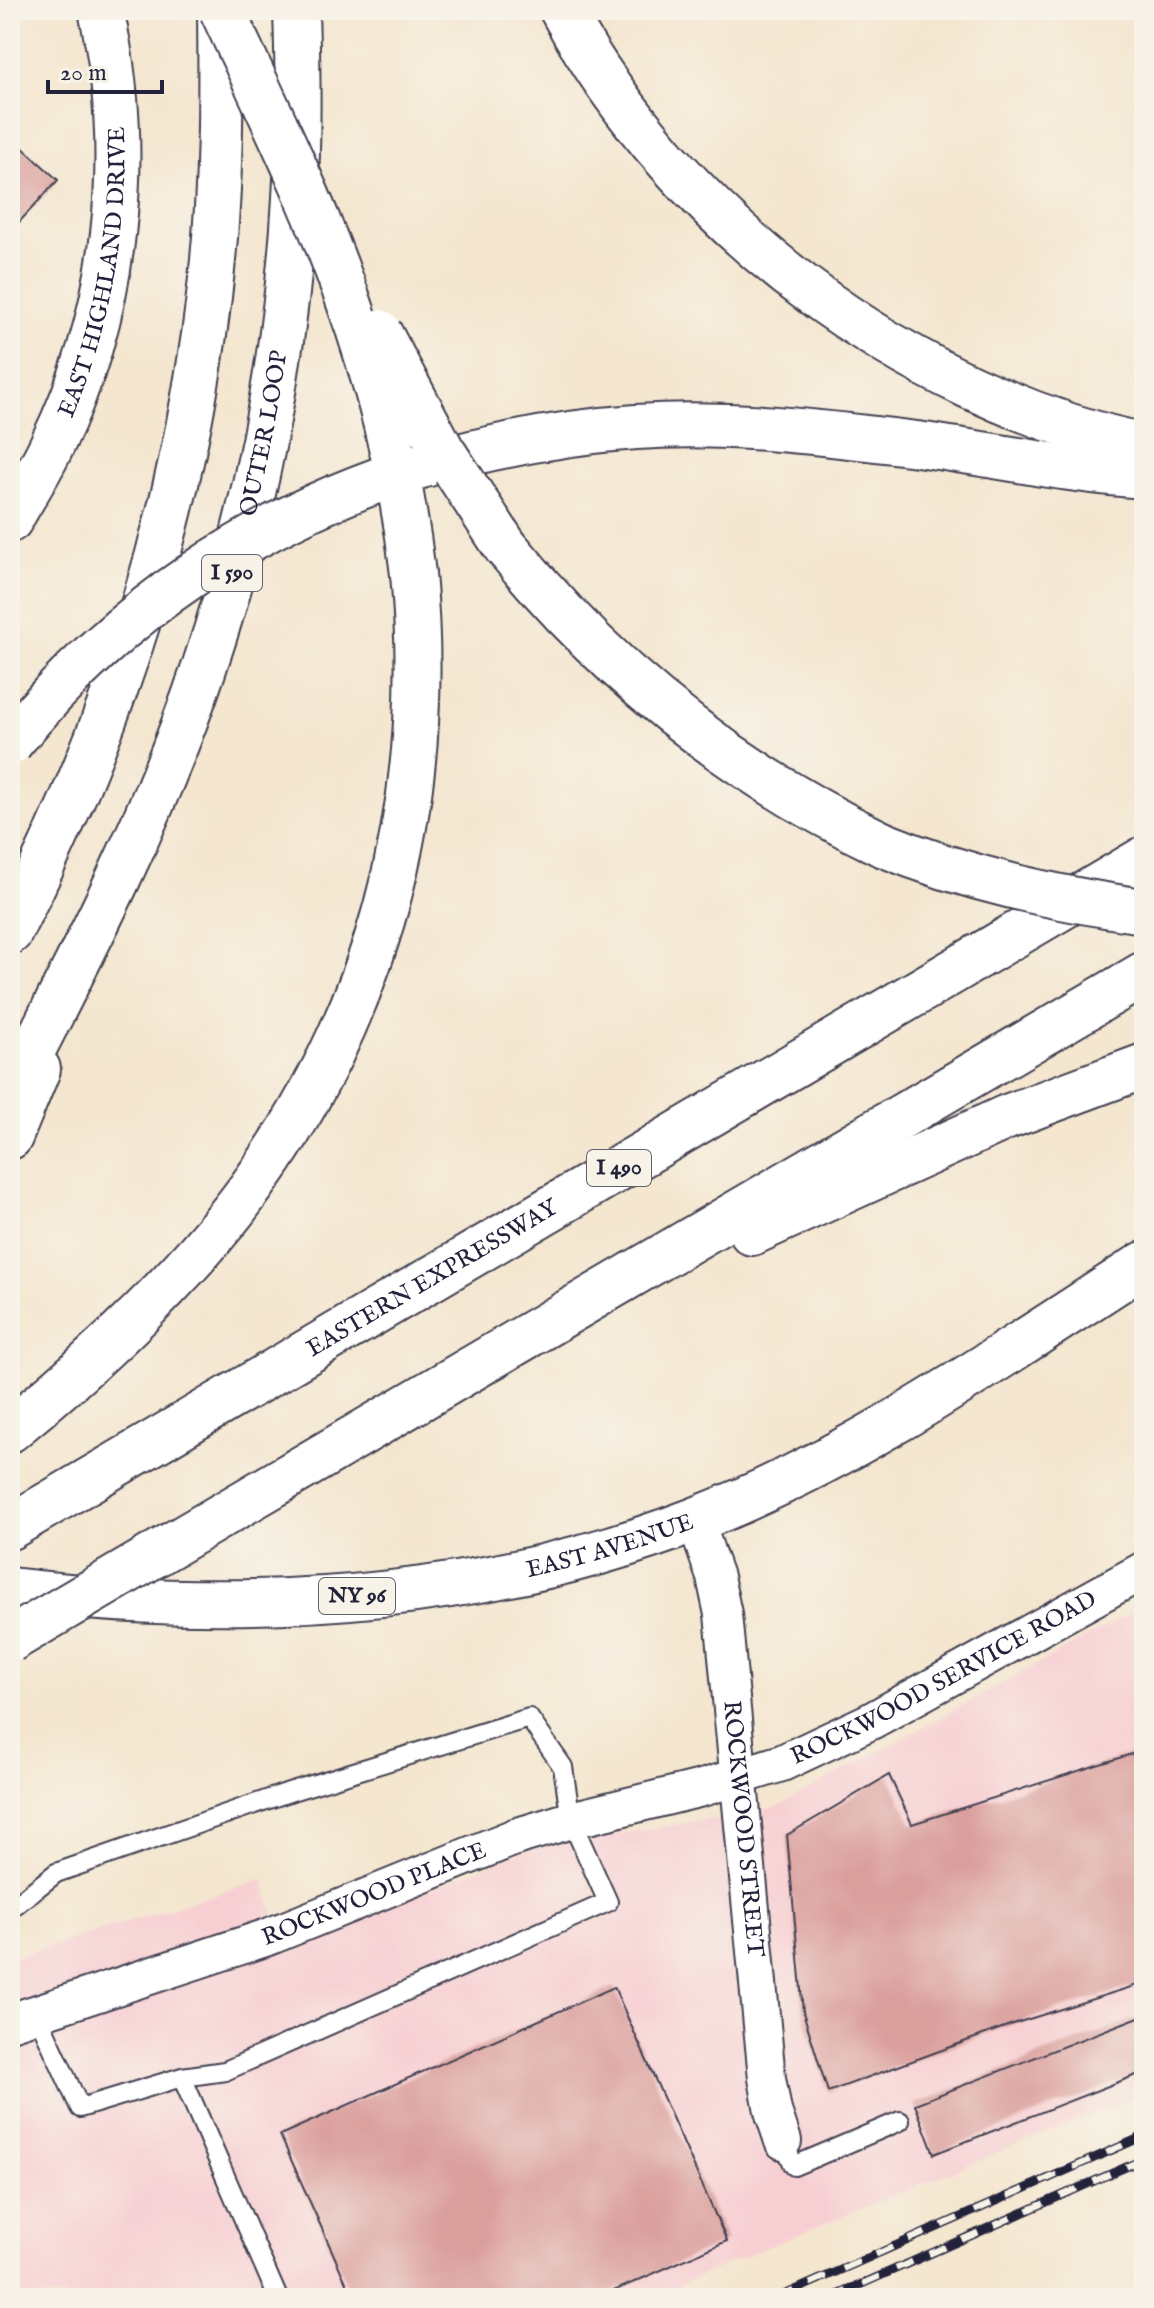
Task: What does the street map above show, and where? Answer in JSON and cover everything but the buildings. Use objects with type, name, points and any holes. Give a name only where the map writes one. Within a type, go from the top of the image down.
[{"type":"main road","name":"EAST HIGHLAND DRIVE","points":[[10,520],[42,465],[70,405],[92,340],[107,273],[114,219],[117,141],[114,91],[101,10]]},
{"type":"main road","points":[[221,10],[309,199],[442,450],[505,546],[577,628],[621,671],[671,713],[775,786],[882,844],[940,867],[1023,891],[1144,911]]},
{"type":"main road","points":[[10,932],[42,869],[97,740],[142,611],[178,477],[203,341],[212,269],[221,132],[221,10]]},
{"type":"main road","name":"OUTER LOOP","points":[[10,1095],[98,923],[155,796],[203,671],[242,537],[257,474],[281,334],[295,200],[298,134],[296,10]]},
{"type":"main road","points":[[562,10],[623,105],[660,150],[718,211],[805,287],[871,333],[953,379],[1040,415],[1144,446]]},
{"type":"main road","points":[[10,1430],[126,1329],[184,1269],[233,1210],[290,1127],[317,1080],[349,1011],[384,916],[402,841],[418,716],[419,668],[413,574],[404,503],[381,408],[347,295],[309,199]]},
{"type":"main road","points":[[10,743],[59,686],[95,651],[143,610],[215,559],[322,501],[421,466],[505,445],[582,432],[637,427],[763,429],[884,441],[1101,473],[1144,476]]},
{"type":"main road","name":"EASTERN EXPRESSWAY","points":[[10,1527],[1144,859]]},
{"type":"main road","points":[[10,1137],[98,923]]},
{"type":"main road","points":[[10,1640],[1144,974]]},
{"type":"main road","points":[[532,1334],[1007,1117],[1144,1066]]},
{"type":"main road","name":"EAST AVENUE","points":[[10,1590],[103,1598],[321,1599],[396,1592],[532,1569],[615,1547],[695,1520],[781,1482],[906,1415],[1144,1264]]},
{"type":"street","name":"ROCKWOOD STREET","points":[[695,1520],[710,1558],[722,1604],[767,2078],[783,2141]]},
{"type":"street","name":"ROCKWOOD SERVICE ROAD","points":[[739,1777],[782,1763],[837,1738],[1144,1570]]},
{"type":"street","name":"ROCKWOOD PLACE","points":[[24,2018],[268,1937],[515,1837],[739,1777]]},
{"type":"lane","points":[[10,1909],[56,1873],[292,1791],[529,1718],[563,1767],[571,1820],[608,1902],[225,2071],[182,2077],[80,2108],[24,2018]]},
{"type":"lane","points":[[182,2077],[278,2298]]},
{"type":"lane","points":[[783,2141],[794,2166],[900,2121]]},
{"type":"shaded area","points":[[1144,1606],[1144,2093],[743,2257],[651,2298],[10,2298],[10,1959],[263,1879],[283,1947],[526,1850],[775,1808]]},
{"type":"railway","points":[[777,2298],[1144,2136]]},
{"type":"railway","points":[[830,2298],[1144,2159]]}]
